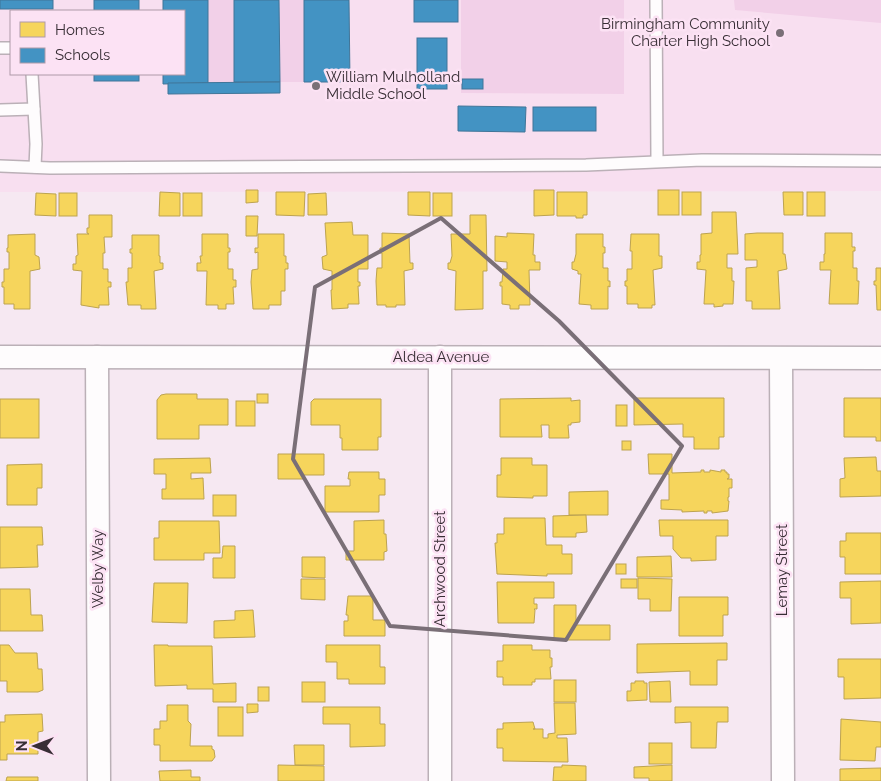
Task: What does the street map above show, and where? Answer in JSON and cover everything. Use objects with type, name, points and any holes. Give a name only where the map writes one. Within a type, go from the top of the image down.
[{"type":"street","name":"Aldea Avenue","points":[[0,357],[881,358]]},
{"type":"street","name":"Welby Way","points":[[97,357],[99,781]]},
{"type":"street","name":"Archwood Street","points":[[440,357],[440,781]]},
{"type":"street","name":"Lemay Street","points":[[781,359],[783,781]]},
{"type":"lane","points":[[656,0],[657,161]]},
{"type":"lane","points":[[32,75],[36,144],[34,168]]},
{"type":"lane","points":[[0,110],[34,109]]},
{"type":"lane","points":[[0,166],[34,168],[490,166],[586,165],[657,161],[881,161]]},
{"type":"highlighted area","points":[[441,218],[559,321],[682,446],[566,640],[390,626],[293,459],[315,287]]},
{"type":"shaded area","points":[[0,0],[881,0],[881,191],[0,192]]},
{"type":"shaded area","points":[[208,0],[234,0],[234,82],[208,83]]},
{"type":"shaded area","points":[[279,0],[304,0],[304,82],[280,82]]},
{"type":"shaded area","points":[[461,0],[624,0],[624,94],[461,93]]},
{"type":"shaded area","points":[[734,0],[881,0],[881,23],[735,10]]},
{"type":"building: Homes","points":[[246,190],[258,190],[258,202],[246,203]]},
{"type":"building: Homes","points":[[534,190],[554,190],[554,215],[534,216]]},
{"type":"building: Homes","points":[[658,190],[679,190],[679,215],[658,215]]},
{"type":"building: Homes","points":[[160,192],[180,193],[180,216],[159,216]]},
{"type":"building: Homes","points":[[276,192],[305,192],[304,216],[276,215]]},
{"type":"building: Homes","points":[[408,192],[430,192],[430,216],[408,215]]},
{"type":"building: Homes","points":[[557,192],[587,192],[587,215],[583,215],[583,218],[557,216]]},
{"type":"building: Homes","points":[[682,192],[701,192],[701,215],[682,215]]},
{"type":"building: Homes","points":[[783,192],[803,192],[803,215],[784,215]]},
{"type":"building: Homes","points":[[807,192],[825,192],[825,216],[807,216]]},
{"type":"building: Homes","points":[[36,193],[56,194],[56,216],[35,215]]},
{"type":"building: Homes","points":[[59,193],[77,193],[77,216],[59,216]]},
{"type":"building: Homes","points":[[183,193],[202,193],[202,216],[183,216]]},
{"type":"building: Homes","points":[[326,193],[327,215],[308,215],[308,194]]},
{"type":"building: Homes","points":[[433,193],[452,193],[452,216],[433,216]]},
{"type":"building: Homes","points":[[712,212],[736,212],[738,254],[727,254],[727,268],[732,268],[732,281],[734,281],[733,304],[723,304],[723,306],[714,307],[714,304],[704,304],[706,270],[697,269],[697,262],[700,262],[701,255],[701,234],[712,233]]},
{"type":"building: Homes","points":[[89,215],[112,215],[112,237],[104,237],[105,253],[103,253],[103,269],[108,269],[108,282],[111,282],[111,287],[108,287],[109,305],[99,305],[99,308],[81,305],[82,271],[73,270],[73,264],[76,264],[76,256],[78,255],[77,234],[89,234],[87,233],[87,228],[89,228]]},
{"type":"building: Homes","points":[[470,215],[486,215],[487,271],[483,271],[483,309],[455,310],[456,271],[448,269],[448,263],[450,263],[452,256],[451,234],[470,234]]},
{"type":"building: Homes","points":[[246,216],[258,216],[257,236],[246,236]]},
{"type":"building: Homes","points":[[352,222],[353,235],[368,235],[368,269],[358,269],[358,282],[360,282],[360,286],[358,286],[359,304],[348,304],[348,308],[332,309],[332,271],[323,269],[322,257],[327,255],[325,223]]},
{"type":"building: Homes","points":[[382,233],[409,234],[410,263],[413,263],[413,269],[404,271],[405,305],[386,307],[386,305],[377,305],[376,281],[377,268],[382,268],[380,248],[382,248]]},
{"type":"building: Homes","points":[[507,233],[534,234],[533,255],[535,255],[535,262],[540,262],[540,270],[529,270],[530,305],[519,305],[519,309],[510,309],[510,305],[502,304],[502,286],[500,286],[500,282],[502,282],[503,269],[507,269],[507,262],[495,261],[495,236],[507,237]]},
{"type":"building: Homes","points":[[783,233],[783,254],[785,254],[787,269],[778,271],[780,309],[752,309],[752,301],[746,301],[746,268],[757,267],[757,260],[745,260],[745,234]]},
{"type":"building: Homes","points":[[825,233],[852,233],[852,247],[855,247],[855,251],[853,251],[853,268],[857,268],[857,281],[859,281],[858,304],[829,304],[831,270],[820,270],[820,262],[824,262]]},
{"type":"building: Homes","points":[[35,234],[35,255],[39,257],[40,269],[30,271],[30,309],[14,309],[14,304],[4,304],[4,287],[2,287],[4,269],[9,269],[8,235]]},
{"type":"building: Homes","points":[[202,234],[228,234],[228,248],[230,248],[230,252],[228,252],[228,269],[233,269],[233,280],[236,280],[236,287],[233,287],[234,304],[226,304],[226,309],[218,309],[218,305],[206,305],[207,271],[197,271],[197,263],[201,263],[200,256],[202,256]]},
{"type":"building: Homes","points":[[258,234],[284,234],[284,256],[286,256],[286,263],[288,263],[288,269],[285,269],[285,291],[281,291],[281,305],[269,305],[269,309],[253,309],[251,282],[252,270],[258,269],[258,252],[255,253],[255,248],[258,248]]},
{"type":"building: Homes","points":[[576,234],[603,234],[605,253],[603,253],[603,268],[608,268],[608,281],[610,281],[610,287],[608,286],[608,309],[591,309],[591,305],[579,304],[581,274],[572,269],[572,262],[574,262],[576,254]]},
{"type":"building: Homes","points":[[631,234],[659,234],[659,256],[662,256],[662,268],[653,270],[655,305],[652,305],[652,308],[638,308],[638,304],[627,304],[627,286],[625,286],[625,281],[627,281],[627,269],[632,269]]},
{"type":"building: Homes","points":[[132,235],[159,235],[159,256],[160,263],[163,263],[163,269],[154,271],[156,309],[141,309],[141,305],[128,305],[126,282],[128,282],[128,268],[132,268],[132,253],[130,253],[130,249],[132,249]]},
{"type":"building: Homes","points":[[876,268],[881,268],[881,310],[877,310],[876,285],[874,285],[874,281],[876,281]]},
{"type":"building: Homes","points":[[197,394],[197,399],[228,399],[228,425],[199,425],[199,439],[157,439],[157,400],[161,395]]},
{"type":"building: Homes","points":[[257,394],[268,394],[268,403],[257,403]]},
{"type":"building: Homes","points":[[571,398],[571,401],[580,400],[580,422],[568,425],[569,438],[549,438],[549,425],[541,425],[542,437],[500,437],[500,399]]},
{"type":"building: Homes","points":[[634,398],[724,398],[724,437],[719,437],[719,449],[694,449],[694,437],[683,437],[683,424],[634,425]]},
{"type":"building: Homes","points":[[844,398],[881,398],[881,441],[876,441],[876,437],[844,437]]},
{"type":"building: Homes","points":[[0,399],[39,399],[39,438],[0,438]]},
{"type":"building: Homes","points":[[314,399],[381,399],[381,437],[378,437],[378,450],[342,450],[340,425],[311,425],[311,402]]},
{"type":"building: Homes","points":[[236,401],[255,401],[255,426],[236,426]]},
{"type":"building: Homes","points":[[616,405],[627,405],[627,426],[616,426]]},
{"type":"building: Homes","points":[[622,441],[631,441],[631,450],[622,450]]},
{"type":"building: Homes","points":[[278,454],[324,454],[324,475],[303,475],[303,479],[278,479]]},
{"type":"building: Homes","points":[[648,454],[672,454],[672,473],[701,472],[701,470],[704,470],[704,472],[710,472],[710,470],[721,472],[721,470],[725,470],[729,474],[727,479],[732,479],[732,488],[729,488],[728,511],[712,513],[712,511],[707,511],[707,513],[704,513],[704,511],[682,512],[682,510],[661,509],[661,500],[669,500],[669,474],[649,474]]},
{"type":"building: Homes","points":[[876,457],[877,471],[881,471],[881,496],[840,497],[840,479],[845,478],[844,458]]},
{"type":"building: Homes","points":[[210,458],[211,473],[191,473],[191,479],[203,478],[204,499],[162,499],[162,489],[166,489],[166,474],[154,474],[154,459]]},
{"type":"building: Homes","points":[[501,458],[532,458],[532,465],[547,465],[547,496],[533,496],[533,498],[497,497],[497,475],[501,475]]},
{"type":"building: Homes","points":[[42,464],[42,488],[37,488],[37,505],[7,505],[7,465]]},
{"type":"building: Homes","points":[[349,472],[379,472],[379,479],[385,479],[385,495],[379,495],[379,512],[325,512],[325,486],[350,486]]},
{"type":"building: Homes","points":[[608,491],[608,515],[569,515],[569,492]]},
{"type":"building: Homes","points":[[213,495],[236,495],[236,516],[213,516]]},
{"type":"building: Homes","points":[[586,515],[587,532],[576,533],[576,537],[553,537],[553,516]]},
{"type":"building: Homes","points":[[504,518],[545,518],[546,545],[562,545],[562,554],[572,554],[572,574],[547,574],[547,576],[497,574],[495,543],[497,543],[497,534],[504,534]]},
{"type":"building: Homes","points":[[384,520],[387,551],[384,552],[384,560],[346,560],[346,551],[354,551],[354,521]]},
{"type":"building: Homes","points":[[659,520],[728,520],[728,536],[716,536],[716,560],[691,561],[691,558],[681,558],[673,549],[673,536],[660,536]]},
{"type":"building: Homes","points":[[159,521],[219,521],[220,553],[204,553],[204,560],[154,560],[154,538],[159,538]]},
{"type":"building: Homes","points":[[0,527],[42,527],[43,545],[37,545],[38,567],[0,568]]},
{"type":"building: Homes","points":[[846,533],[881,533],[881,574],[845,574],[845,557],[840,557],[840,541],[846,541]]},
{"type":"building: Homes","points":[[223,546],[235,546],[235,578],[213,578],[213,558],[222,558]]},
{"type":"building: Homes","points":[[671,556],[672,577],[637,577],[637,557]]},
{"type":"building: Homes","points":[[302,557],[325,557],[325,578],[302,577]]},
{"type":"building: Homes","points":[[616,564],[626,564],[626,574],[616,574]]},
{"type":"building: Homes","points":[[638,578],[672,579],[671,611],[650,611],[650,599],[638,599]]},
{"type":"building: Homes","points":[[301,579],[325,579],[325,600],[301,599]]},
{"type":"building: Homes","points":[[621,579],[637,579],[637,588],[621,588]]},
{"type":"building: Homes","points":[[881,581],[881,623],[851,624],[851,598],[840,598],[840,582]]},
{"type":"building: Homes","points":[[497,582],[554,582],[554,598],[534,598],[534,604],[537,604],[537,609],[534,609],[534,623],[498,623]]},
{"type":"building: Homes","points":[[154,583],[188,583],[187,623],[152,622]]},
{"type":"building: Homes","points":[[0,589],[30,589],[31,615],[42,615],[43,631],[0,631]]},
{"type":"building: Homes","points":[[348,596],[373,596],[373,620],[385,620],[385,636],[344,636],[344,621],[348,621],[348,615],[346,615]]},
{"type":"building: Homes","points":[[679,597],[728,597],[728,615],[723,615],[723,636],[679,636]]},
{"type":"building: Homes","points":[[554,605],[576,605],[576,625],[610,625],[610,640],[554,640]]},
{"type":"building: Homes","points":[[253,610],[255,637],[214,638],[214,621],[235,620],[235,611]]},
{"type":"building: Homes","points":[[727,643],[727,660],[717,660],[717,685],[690,685],[690,671],[637,673],[637,644]]},
{"type":"building: Homes","points":[[0,645],[9,645],[15,653],[37,653],[38,669],[42,669],[43,690],[38,692],[7,692],[7,681],[0,681]]},
{"type":"building: Homes","points":[[154,645],[212,646],[213,684],[236,683],[236,702],[213,702],[213,689],[187,689],[187,685],[155,686]]},
{"type":"building: Homes","points":[[326,645],[380,645],[380,667],[385,667],[385,684],[349,684],[349,679],[337,679],[337,662],[326,662]]},
{"type":"building: Homes","points":[[503,645],[532,645],[532,650],[550,650],[550,658],[552,658],[552,667],[550,667],[551,679],[535,679],[532,685],[503,685],[503,677],[497,677],[497,661],[503,661]]},
{"type":"building: Homes","points":[[838,659],[881,659],[881,698],[844,699],[844,677],[838,677]]},
{"type":"building: Homes","points":[[554,680],[576,680],[576,702],[554,702]]},
{"type":"building: Homes","points":[[635,681],[647,683],[647,700],[627,701],[627,691],[631,691],[631,683],[635,683]]},
{"type":"building: Homes","points":[[670,681],[671,702],[650,702],[649,682]]},
{"type":"building: Homes","points":[[302,682],[325,682],[325,702],[302,702]]},
{"type":"building: Homes","points":[[258,687],[269,687],[269,701],[258,701]]},
{"type":"building: Homes","points":[[554,703],[575,703],[576,734],[557,735],[557,738],[567,738],[568,762],[503,761],[503,748],[497,748],[497,729],[503,729],[503,723],[533,722],[535,729],[543,729],[543,738],[548,738],[548,734],[555,733]]},
{"type":"building: Homes","points":[[247,704],[258,704],[258,712],[247,713]]},
{"type":"building: Homes","points":[[167,705],[188,705],[188,721],[191,724],[190,746],[212,746],[215,757],[212,761],[160,761],[160,745],[154,745],[154,729],[160,729],[160,721],[167,721]]},
{"type":"building: Homes","points":[[218,707],[243,707],[243,736],[218,736]]},
{"type":"building: Homes","points":[[323,707],[380,707],[380,724],[385,724],[385,746],[350,747],[350,724],[323,724]]},
{"type":"building: Homes","points":[[675,707],[728,707],[728,722],[717,722],[716,748],[691,748],[691,722],[675,723]]},
{"type":"building: Homes","points":[[42,714],[43,731],[38,732],[38,754],[7,754],[7,760],[0,760],[0,722],[5,722],[5,715]]},
{"type":"building: Homes","points":[[841,719],[881,722],[881,747],[876,747],[875,761],[840,760]]},
{"type":"building: Homes","points":[[649,743],[672,743],[672,764],[649,764]]},
{"type":"building: Homes","points":[[294,745],[324,745],[324,765],[295,765]]},
{"type":"building: Homes","points":[[278,765],[324,766],[324,781],[278,781]]},
{"type":"building: Homes","points":[[562,765],[586,766],[586,781],[553,781],[554,767],[562,767]]},
{"type":"building: Homes","points":[[672,765],[672,781],[649,781],[649,778],[634,778],[634,767]]},
{"type":"building: Homes","points":[[881,768],[881,781],[840,781],[840,769]]},
{"type":"building: Homes","points":[[191,770],[191,777],[200,777],[200,781],[160,781],[159,771]]},
{"type":"building: Homes","points":[[7,777],[38,777],[38,781],[6,781]]},
{"type":"building: Schools","points":[[0,0],[53,0],[53,9],[0,9]]},
{"type":"building: Schools","points":[[94,0],[139,0],[139,10],[94,10]]},
{"type":"building: Schools","points":[[163,0],[208,0],[208,83],[163,84],[163,75],[185,75],[185,10],[163,10]]},
{"type":"building: Schools","points":[[234,0],[279,0],[280,82],[234,82]]},
{"type":"building: Schools","points":[[304,0],[349,0],[350,82],[304,82]]},
{"type":"building: Schools","points":[[414,0],[458,0],[458,22],[414,22]]},
{"type":"building: Schools","points":[[417,38],[447,38],[447,89],[417,89]]},
{"type":"building: Schools","points":[[94,75],[139,75],[139,81],[94,81]]},
{"type":"building: Schools","points":[[462,79],[483,79],[483,89],[462,89]]},
{"type":"building: Schools","points":[[280,82],[280,93],[168,94],[168,83]]},
{"type":"building: Schools","points":[[458,106],[526,107],[525,132],[458,131]]},
{"type":"building: Schools","points":[[533,107],[596,107],[596,131],[533,131]]},
{"type":"place","name":"Birmingham Community Charter High School","points":[[780,33]]},
{"type":"place","name":"William Mulholland Middle School","points":[[316,86]]}]
